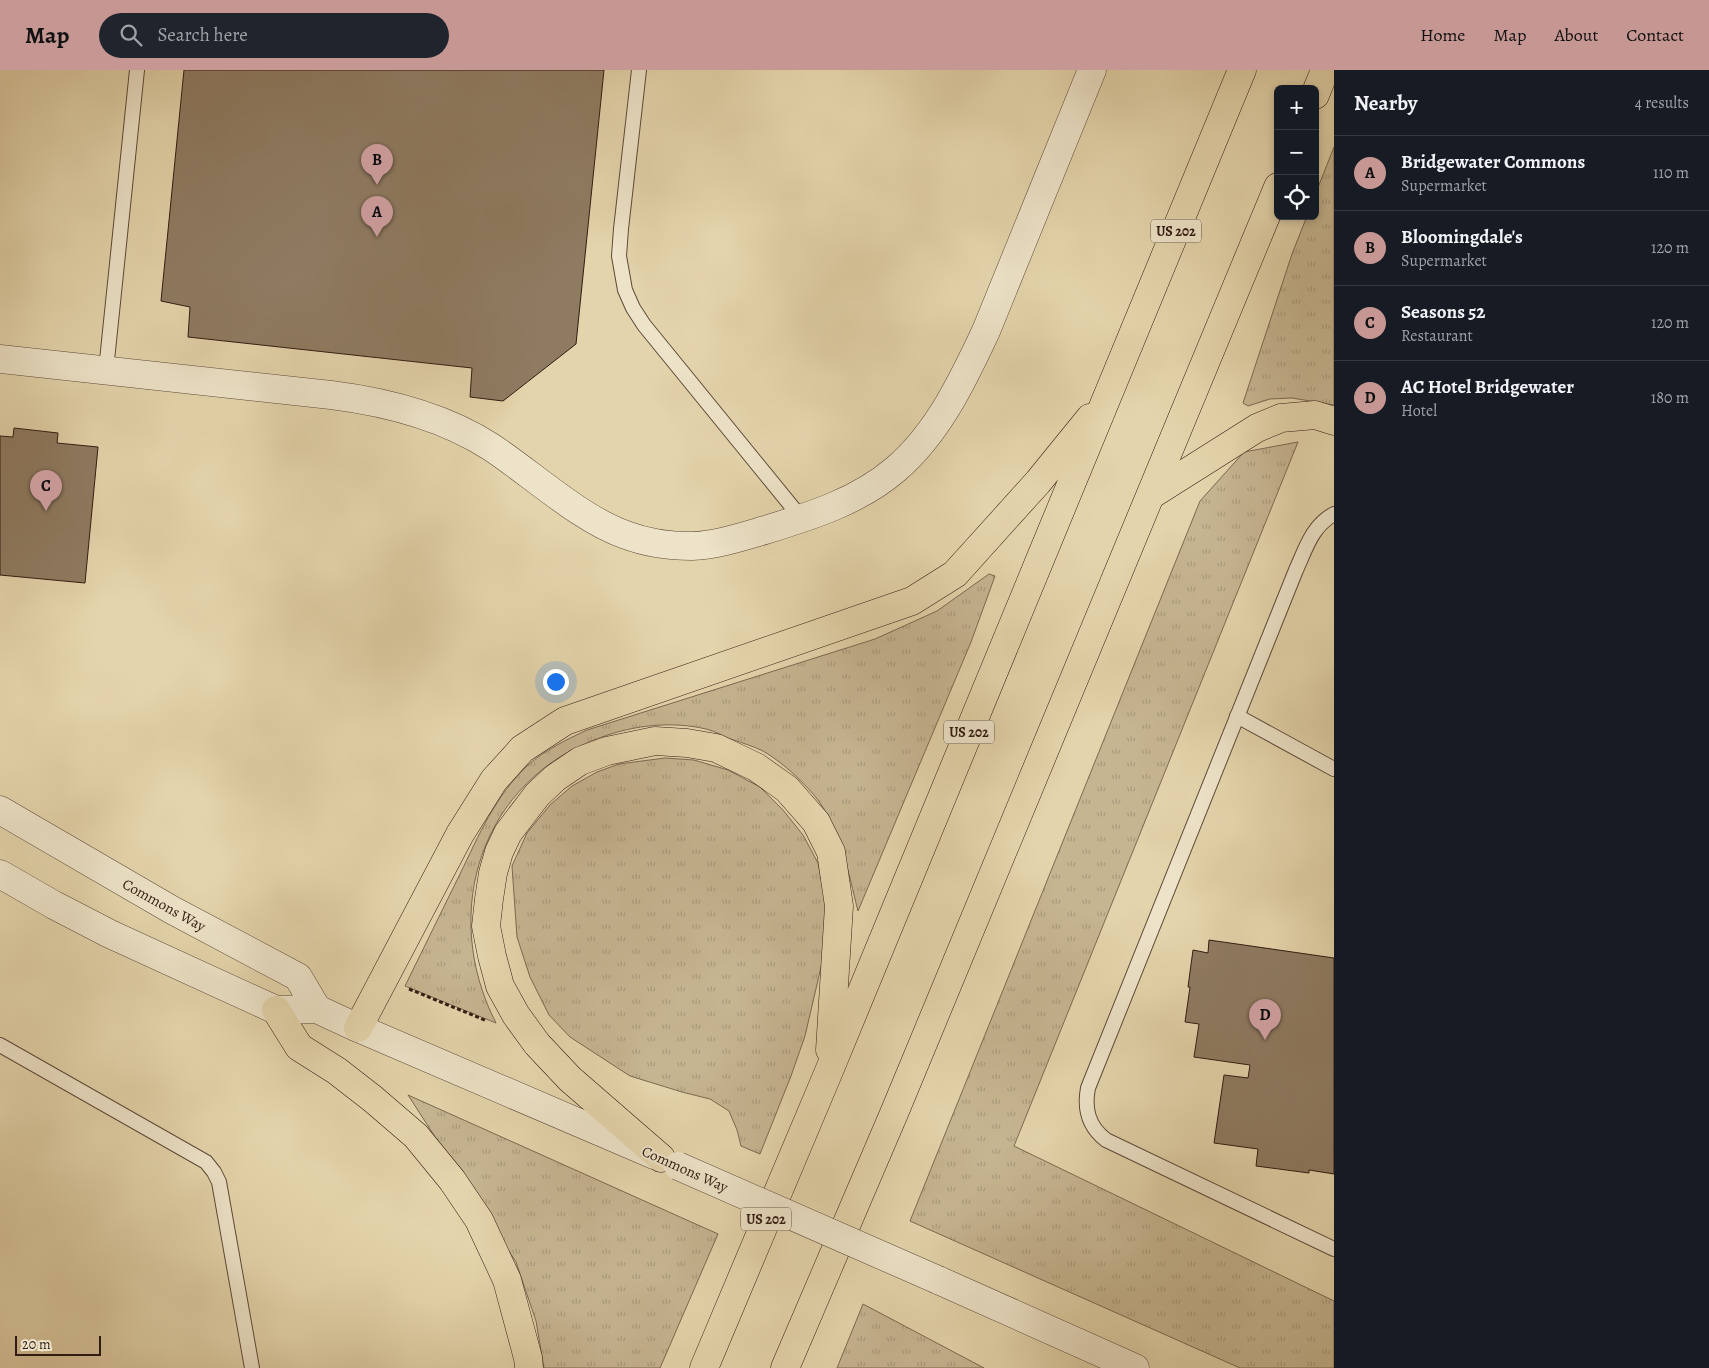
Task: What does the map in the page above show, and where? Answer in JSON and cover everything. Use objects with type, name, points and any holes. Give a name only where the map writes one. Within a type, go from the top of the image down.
[{"type":"highway","name":"US 202","points":[[704,1368],[829,1071],[1242,70]]},
{"type":"highway","points":[[1319,85],[1325,70]]},
{"type":"highway","points":[[784,1368],[895,1111],[1274,197]]},
{"type":"highway","points":[[358,1028],[460,834],[494,780],[522,749],[565,721],[912,601],[955,574],[1038,482],[1110,393]]},
{"type":"highway","points":[[1151,495],[1257,428],[1281,418],[1315,415],[1334,421]]},
{"type":"highway","points":[[670,1162],[570,1079],[537,1044],[516,1015],[500,986],[492,956],[486,926],[493,873],[499,852],[508,833],[537,795],[555,778],[580,761],[607,751],[655,741],[687,743],[716,748],[756,767],[787,789],[816,822],[831,852],[839,906],[829,1071]]},
{"type":"highway","points":[[276,1010],[299,1047],[337,1071],[416,1136],[452,1180],[479,1220],[507,1280],[529,1368]]},
{"type":"highway","points":[[806,1368],[820,1287]]},
{"type":"street","points":[[0,359],[339,396],[410,410],[442,421],[490,446],[588,516],[625,535],[663,545],[694,546],[729,541],[802,519],[838,505],[873,486],[897,469],[918,447],[940,418],[970,366],[1092,70]]},
{"type":"street","name":"Commons Way","points":[[0,810],[155,900],[298,977],[317,1009]]},
{"type":"street","name":"Commons Way","points":[[0,874],[110,934],[276,1010],[317,1009],[670,1162],[1135,1368]]},
{"type":"lane","points":[[106,370],[137,70]]},
{"type":"lane","points":[[639,70],[619,256],[625,290],[633,308],[644,325],[802,519]]},
{"type":"lane","points":[[1334,514],[1322,521],[1311,536],[1088,1088],[1086,1102],[1088,1117],[1099,1135],[1106,1140],[1334,1249]]},
{"type":"lane","points":[[1237,716],[1334,769]]},
{"type":"lane","points":[[0,1045],[206,1162],[214,1172],[218,1182],[252,1368]]},
{"type":"path","points":[[404,987],[490,1023]]},
{"type":"green space","points":[[1334,147],[1334,405],[1292,398],[1270,399],[1248,406],[1243,403],[1292,254],[1305,220],[1319,220],[1319,185]]},
{"type":"green space","points":[[1298,442],[1014,1146],[1334,1301],[1334,1368],[1240,1368],[910,1221],[1200,501],[1244,452]]},
{"type":"green space","points":[[989,574],[995,576],[971,642],[858,911],[847,866],[831,822],[814,795],[784,766],[763,751],[709,730],[680,725],[640,727],[602,737],[560,757],[526,784],[500,817],[482,854],[473,895],[472,937],[479,981],[496,1023],[405,986],[489,816],[516,777],[541,755],[587,730],[875,639],[937,611]]},
{"type":"green space","points":[[665,758],[694,760],[728,770],[760,787],[783,810],[803,835],[818,863],[827,907],[825,950],[805,1036],[760,1154],[741,1146],[729,1111],[710,1099],[630,1076],[570,1037],[549,1015],[530,977],[517,937],[512,866],[527,833],[550,805],[572,786],[597,772],[619,764]]},
{"type":"green space","points":[[408,1095],[718,1234],[660,1368],[544,1368],[536,1321],[516,1262]]},
{"type":"green space","points":[[863,1304],[984,1368],[837,1368]]},
{"type":"building","points":[[184,70],[604,70],[576,344],[503,401],[470,397],[472,368],[188,337],[190,307],[161,301]]},
{"type":"building","points":[[14,428],[58,433],[57,443],[98,447],[85,583],[0,575],[0,436],[13,437]]},
{"type":"building","points":[[1209,940],[1334,958],[1334,1174],[1309,1170],[1309,1173],[1256,1166],[1258,1149],[1214,1143],[1224,1075],[1248,1078],[1250,1065],[1194,1057],[1199,1024],[1185,1022],[1190,987],[1188,987],[1193,950],[1208,953]]},
{"type":"place","name":"Bloomingdale's","points":[[377,185]]},
{"type":"place","name":"Bridgewater Commons","points":[[377,237]]},
{"type":"place","name":"Seasons 52","points":[[46,511]]},
{"type":"place","name":"AC Hotel Bridgewater","points":[[1265,1040]]}]
